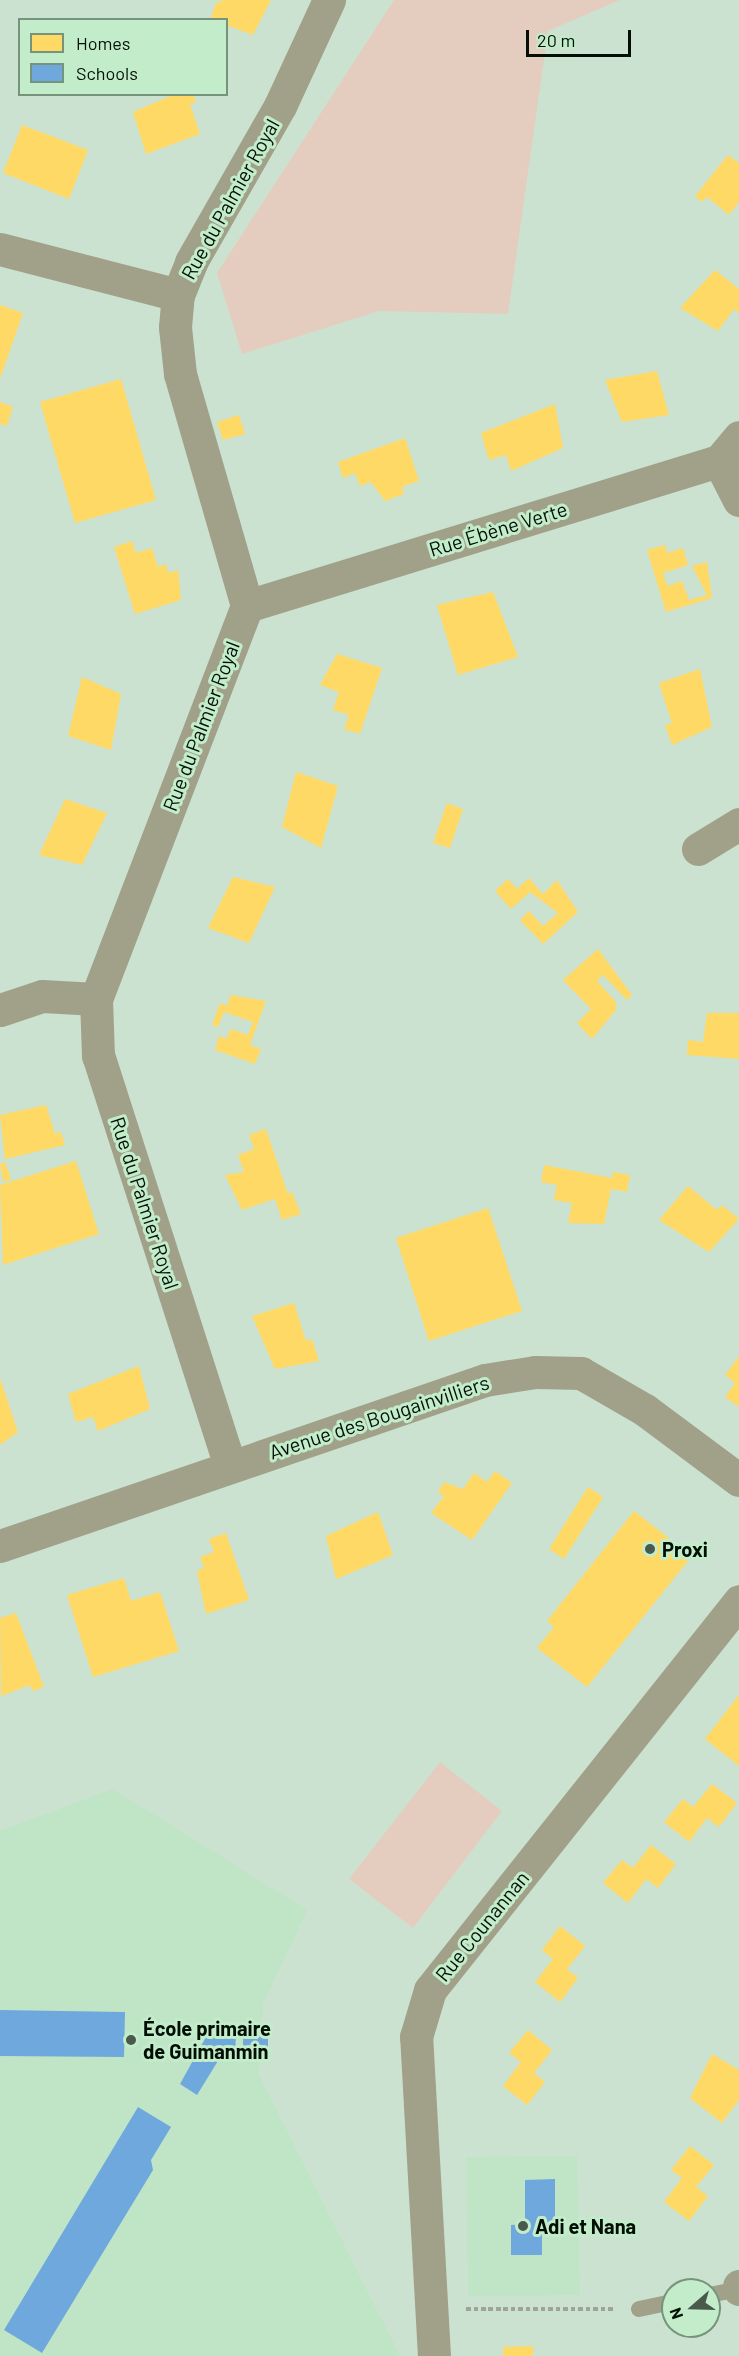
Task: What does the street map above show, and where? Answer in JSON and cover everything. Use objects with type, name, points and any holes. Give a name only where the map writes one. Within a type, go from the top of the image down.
[{"type":"street","name":"Rue du Palmier Royal","points":[[230,1466],[98,1056],[96,999],[247,606],[180,374],[178,295],[280,106],[329,0]]},
{"type":"street","points":[[0,249],[178,295]]},
{"type":"street","points":[[729,449],[739,500]]},
{"type":"street","name":"Rue Ébène Verte","points":[[247,606],[729,449]]},
{"type":"street","points":[[698,849],[739,824]]},
{"type":"street","points":[[0,1010],[42,996],[96,999]]},
{"type":"street","name":"Avenue des Bougainvilliers","points":[[0,1546],[485,1380],[535,1372],[581,1373],[645,1410],[739,1480]]},
{"type":"street","name":"Rue Counannan","points":[[434,2356],[428,2308],[416,2037],[430,1990],[739,1601]]},
{"type":"lane","points":[[721,2292],[739,2288]]},
{"type":"lane","points":[[639,2309],[661,2304]]},
{"type":"path","points":[[428,2308],[639,2309]]},
{"type":"shaded area","points":[[394,0],[620,0],[548,31],[508,314],[379,311],[242,354],[217,273]]},
{"type":"shaded area","points":[[440,1762],[502,1811],[413,1928],[349,1879]]},
{"type":"shaded area","name":"École primaire de Guimanmin","points":[[113,1789],[307,1910],[263,2004],[259,2075],[400,2356],[0,2356],[0,1831]]},
{"type":"shaded area","name":"Adi et Nana","points":[[577,2156],[580,2295],[468,2296],[466,2157]]},
{"type":"building: Homes","points":[[224,0],[271,0],[253,35],[228,26],[228,18],[211,18],[216,3]]},
{"type":"building: Homes","points":[[170,96],[194,96],[196,102],[190,104],[200,134],[146,154],[133,112]]},
{"type":"building: Homes","points":[[22,125],[88,150],[69,199],[3,173]]},
{"type":"building: Homes","points":[[728,155],[739,163],[739,202],[729,215],[707,197],[702,202],[695,196]]},
{"type":"building: Homes","points":[[715,270],[739,289],[739,314],[734,309],[718,331],[680,308]]},
{"type":"building: Homes","points":[[0,305],[23,313],[0,379]]},
{"type":"building: Homes","points":[[657,371],[669,415],[622,422],[605,380]]},
{"type":"building: Homes","points":[[121,379],[156,500],[75,523],[40,402]]},
{"type":"building: Homes","points":[[0,402],[13,407],[7,426],[0,424]]},
{"type":"building: Homes","points":[[555,404],[563,448],[511,471],[506,455],[489,460],[481,433]]},
{"type":"building: Homes","points":[[239,415],[245,434],[223,440],[217,422]]},
{"type":"building: Homes","points":[[405,438],[419,481],[402,487],[404,494],[385,501],[371,482],[360,486],[355,473],[343,478],[338,462]]},
{"type":"building: Homes","points":[[132,541],[136,553],[152,548],[158,567],[166,564],[168,573],[178,570],[181,600],[135,614],[114,547]]},
{"type":"building: Homes","points":[[665,545],[667,553],[683,548],[688,565],[663,573],[667,586],[682,581],[689,600],[707,595],[692,566],[707,562],[712,598],[666,612],[647,550]]},
{"type":"building: Homes","points":[[493,592],[518,657],[458,675],[437,605]]},
{"type":"building: Homes","points":[[337,654],[382,668],[360,734],[344,729],[349,715],[333,710],[339,692],[320,685]]},
{"type":"building: Homes","points":[[700,669],[712,727],[672,745],[665,725],[672,723],[659,683]]},
{"type":"building: Homes","points":[[82,677],[121,694],[111,750],[68,736]]},
{"type":"building: Homes","points":[[296,772],[338,786],[321,848],[282,827]]},
{"type":"building: Homes","points":[[65,799],[107,813],[82,865],[39,855]]},
{"type":"building: Homes","points":[[447,803],[463,809],[450,848],[433,843]]},
{"type":"building: Homes","points":[[233,877],[275,887],[249,943],[208,928]]},
{"type":"building: Homes","points":[[529,878],[543,894],[557,880],[578,912],[543,944],[520,920],[529,911],[543,926],[558,913],[530,892],[511,909],[495,891],[508,879],[517,889]]},
{"type":"building: Homes","points":[[598,949],[632,995],[627,1000],[603,975],[597,981],[616,1002],[616,1010],[592,1039],[577,1023],[591,1009],[563,980]]},
{"type":"building: Homes","points":[[231,995],[266,1001],[250,1045],[261,1049],[255,1064],[215,1050],[219,1036],[226,1039],[231,1029],[248,1035],[253,1022],[224,1012],[218,1027],[212,1025],[220,1003],[227,1006]]},
{"type":"building: Homes","points":[[707,1013],[739,1013],[739,1059],[687,1055],[688,1040],[703,1042]]},
{"type":"building: Homes","points":[[46,1105],[55,1134],[61,1132],[65,1145],[5,1159],[0,1115]]},
{"type":"building: Homes","points":[[266,1129],[288,1194],[292,1192],[301,1214],[282,1220],[275,1199],[242,1210],[225,1175],[244,1172],[238,1155],[254,1149],[249,1135]]},
{"type":"building: Homes","points":[[76,1161],[99,1234],[3,1265],[0,1185]]},
{"type":"building: Homes","points":[[5,1162],[11,1179],[3,1182],[0,1164]]},
{"type":"building: Homes","points":[[544,1165],[612,1178],[613,1172],[630,1175],[627,1192],[611,1189],[604,1224],[568,1223],[572,1203],[554,1200],[557,1185],[541,1182]]},
{"type":"building: Homes","points":[[688,1186],[717,1210],[722,1205],[739,1219],[709,1252],[659,1220]]},
{"type":"building: Homes","points":[[488,1208],[522,1311],[429,1341],[396,1238]]},
{"type":"building: Homes","points":[[294,1303],[306,1341],[312,1339],[319,1361],[275,1369],[252,1316]]},
{"type":"building: Homes","points":[[739,1356],[739,1407],[725,1397],[735,1383],[725,1375]]},
{"type":"building: Homes","points":[[139,1366],[150,1409],[98,1431],[93,1417],[76,1422],[68,1394]]},
{"type":"building: Homes","points":[[0,1378],[18,1432],[0,1445]]},
{"type":"building: Homes","points":[[495,1471],[512,1483],[472,1540],[431,1513],[444,1496],[438,1492],[444,1482],[463,1489],[474,1473],[487,1482]]},
{"type":"building: Homes","points":[[588,1487],[603,1497],[564,1559],[549,1549]]},
{"type":"building: Homes","points":[[634,1511],[692,1556],[587,1687],[537,1648],[554,1627],[547,1621]]},
{"type":"building: Homes","points":[[378,1512],[393,1555],[336,1579],[326,1536]]},
{"type":"building: Homes","points":[[226,1533],[249,1600],[206,1614],[197,1571],[204,1568],[200,1557],[214,1552],[209,1539]]},
{"type":"building: Homes","points":[[124,1578],[131,1601],[160,1592],[179,1651],[93,1677],[67,1595]]},
{"type":"building: Homes","points":[[16,1613],[44,1687],[32,1691],[30,1685],[1,1696],[0,1618]]},
{"type":"building: Homes","points":[[739,1695],[739,1766],[705,1739]]},
{"type":"building: Homes","points":[[712,1784],[737,1803],[719,1827],[707,1818],[689,1842],[664,1822],[683,1799],[693,1807]]},
{"type":"building: Homes","points":[[651,1845],[676,1864],[658,1888],[646,1879],[628,1903],[603,1883],[622,1860],[633,1868]]},
{"type":"building: Homes","points":[[560,1926],[585,1946],[567,1969],[578,1978],[560,2002],[535,1982],[553,1959],[542,1950]]},
{"type":"building: Homes","points":[[528,2030],[552,2050],[534,2073],[545,2082],[527,2105],[503,2086],[521,2062],[509,2053]]},
{"type":"building: Homes","points":[[712,2054],[739,2070],[739,2100],[722,2123],[690,2098]]},
{"type":"building: Homes","points":[[690,2146],[714,2165],[696,2187],[708,2196],[689,2221],[664,2202],[682,2178],[671,2170]]},
{"type":"building: Homes","points":[[533,2346],[533,2356],[503,2356],[503,2347]]},
{"type":"building: Schools","points":[[0,2010],[125,2012],[124,2057],[0,2056]]},
{"type":"building: Schools","points":[[220,2029],[236,2035],[235,2056],[221,2056],[197,2095],[180,2084],[206,2037]]},
{"type":"building: Schools","points":[[243,2035],[268,2036],[268,2057],[243,2056]]},
{"type":"building: Schools","points":[[138,2107],[171,2127],[151,2160],[153,2170],[42,2353],[4,2330]]},
{"type":"building: Schools","points":[[555,2179],[555,2224],[542,2224],[542,2255],[511,2255],[511,2225],[525,2224],[525,2180]]},
{"type":"place","name":"Proxi","points":[[650,1549]]},
{"type":"place","name":"École primaire de Guimanmin","points":[[131,2040]]},
{"type":"place","name":"Adi et Nana","points":[[523,2226]]}]
